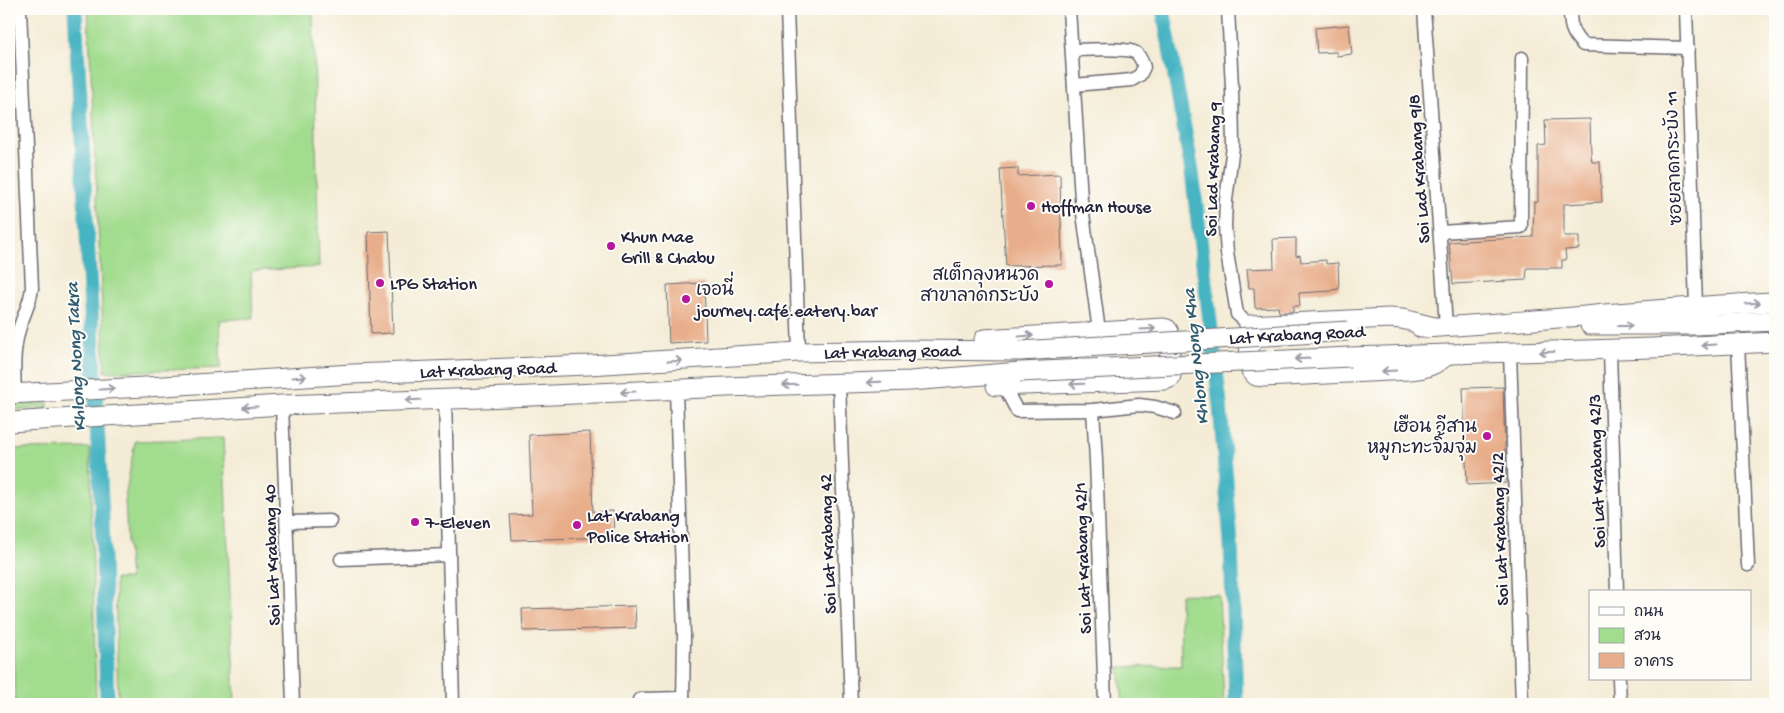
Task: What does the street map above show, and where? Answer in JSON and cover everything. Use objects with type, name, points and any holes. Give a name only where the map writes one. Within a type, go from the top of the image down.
[{"type":"main road","name":"Lat Krabang Road","points":[[16,393],[352,374],[589,365],[799,352],[908,350],[1020,351],[1488,324],[1696,306],[1775,302]]},
{"type":"main road","points":[[1440,327],[1389,318],[1249,326],[1250,369],[1256,376],[1264,377],[1419,370],[1437,364],[1448,354]]},
{"type":"main road","points":[[1488,324],[1654,326],[1775,321]]},
{"type":"main road","points":[[908,350],[959,341],[1099,331],[1167,330],[1169,332],[1170,378],[1165,380],[1153,382],[963,387],[910,381]]},
{"type":"main road","name":"Lat Krabang Road","points":[[9,422],[282,405],[910,381],[1020,372],[1350,357],[1610,350],[1775,342]]},
{"type":"main road","points":[[589,365],[591,394]]},
{"type":"street","points":[[16,393],[14,361],[16,339],[31,300],[32,288],[20,9]]},
{"type":"street","points":[[787,9],[799,352]]},
{"type":"street","points":[[1069,9],[1081,200],[1099,331]]},
{"type":"street","name":"Soi Lad Krabang 9","points":[[1228,9],[1233,138],[1225,226],[1227,253],[1237,314],[1249,326]]},
{"type":"street","name":"Soi Lad Krabang 9/8","points":[[1424,9],[1440,232],[1440,327]]},
{"type":"street","points":[[1570,9],[1570,21],[1574,36],[1582,45],[1688,48]]},
{"type":"street","name":"ซอยลาดกระบัง 11","points":[[1686,9],[1696,306]]},
{"type":"street","points":[[1072,50],[1122,50],[1136,52],[1142,60],[1144,67],[1140,75],[1132,80],[1074,85]]},
{"type":"street","points":[[1440,232],[1521,227],[1522,58]]},
{"type":"street","points":[[1738,343],[1748,564]]},
{"type":"street","name":"Soi Lat Krabang 42/3","points":[[1610,350],[1617,590]]},
{"type":"street","name":"Soi Lat Krabang 42/2","points":[[1510,353],[1522,704]]},
{"type":"street","name":"Soi Lat Krabang 42","points":[[839,383],[851,704]]},
{"type":"street","points":[[1004,386],[1017,411],[1093,410],[1139,406],[1155,407],[1175,413]]},
{"type":"street","points":[[638,704],[639,700],[642,699],[683,701],[684,635],[676,390]]},
{"type":"street","points":[[446,398],[453,704]]},
{"type":"street","name":"Soi Lat Krabang 40","points":[[282,405],[294,704]]},
{"type":"street","name":"Soi Lat Krabang 42/1","points":[[1093,410],[1105,704]]},
{"type":"street","points":[[287,522],[330,521]]},
{"type":"street","points":[[340,559],[449,555]]},
{"type":"street","points":[[1619,680],[1620,704]]},
{"type":"green space","points":[[88,9],[313,9],[319,267],[251,271],[253,318],[219,320],[221,368],[105,372]]},
{"type":"green space","points":[[48,403],[48,408],[9,410],[9,405]]},
{"type":"green space","points":[[223,438],[235,704],[118,704],[115,579],[130,579],[125,498],[135,441]]},
{"type":"green space","points":[[90,448],[96,704],[15,704],[9,517],[9,449]]},
{"type":"green space","points":[[1180,594],[1219,595],[1224,704],[1123,704],[1119,667],[1181,666]]},
{"type":"building","points":[[1349,25],[1352,54],[1337,56],[1336,52],[1317,53],[1315,28]]},
{"type":"building","points":[[1590,119],[1592,162],[1600,162],[1602,202],[1564,204],[1564,236],[1579,236],[1579,249],[1565,250],[1566,260],[1562,260],[1562,268],[1527,268],[1526,280],[1453,284],[1449,242],[1533,237],[1534,202],[1538,202],[1538,146],[1546,145],[1545,120]]},
{"type":"building","name":"Hoffman House","points":[[1018,168],[1018,176],[1060,174],[1062,265],[1006,266],[1000,169]]},
{"type":"building","name":"LPG Station","points":[[389,231],[393,333],[371,334],[368,232]]},
{"type":"building","points":[[1296,238],[1296,256],[1300,255],[1301,262],[1326,260],[1326,264],[1338,263],[1339,289],[1299,293],[1300,306],[1293,306],[1293,312],[1279,312],[1278,307],[1255,308],[1254,288],[1249,288],[1247,269],[1274,268],[1273,239]]},
{"type":"building","name":"เจอนี่ journey.café.eatery.bar","points":[[704,283],[706,341],[669,343],[667,285]]},
{"type":"building","name":"เฮือน อีสาน หมูกะทะจิ้มจุ่ม","points":[[1503,387],[1506,483],[1467,485],[1463,388]]},
{"type":"building","points":[[590,432],[593,512],[613,511],[614,537],[512,540],[510,515],[532,514],[529,435]]},
{"type":"building","points":[[635,606],[636,628],[523,631],[522,609]]},
{"type":"waterway","name":"Khlong Nong Takra","points":[[75,9],[102,518],[107,704]]},
{"type":"waterway","name":"Khlong Nong Kha","points":[[1163,9],[1192,172],[1220,404],[1231,544],[1236,704]]},
{"type":"place","name":"Hoffman House","points":[[1031,206]]},
{"type":"place","name":"Khun Mae Grill & Chabu","points":[[611,246]]},
{"type":"place","name":"LPG Station","points":[[380,283]]},
{"type":"place","name":"สเต็กลุงหนวด สาขาลาดกระบัง","points":[[1049,284]]},
{"type":"place","name":"เจอนี่ journey.café.eatery.bar","points":[[686,299]]},
{"type":"place","name":"เฮือน อีสาน หมูกะทะจิ้มจุ่ม","points":[[1487,436]]},
{"type":"place","name":"7-Eleven","points":[[415,522]]},
{"type":"place","name":"Lat Krabang Police Station","points":[[577,525]]}]
